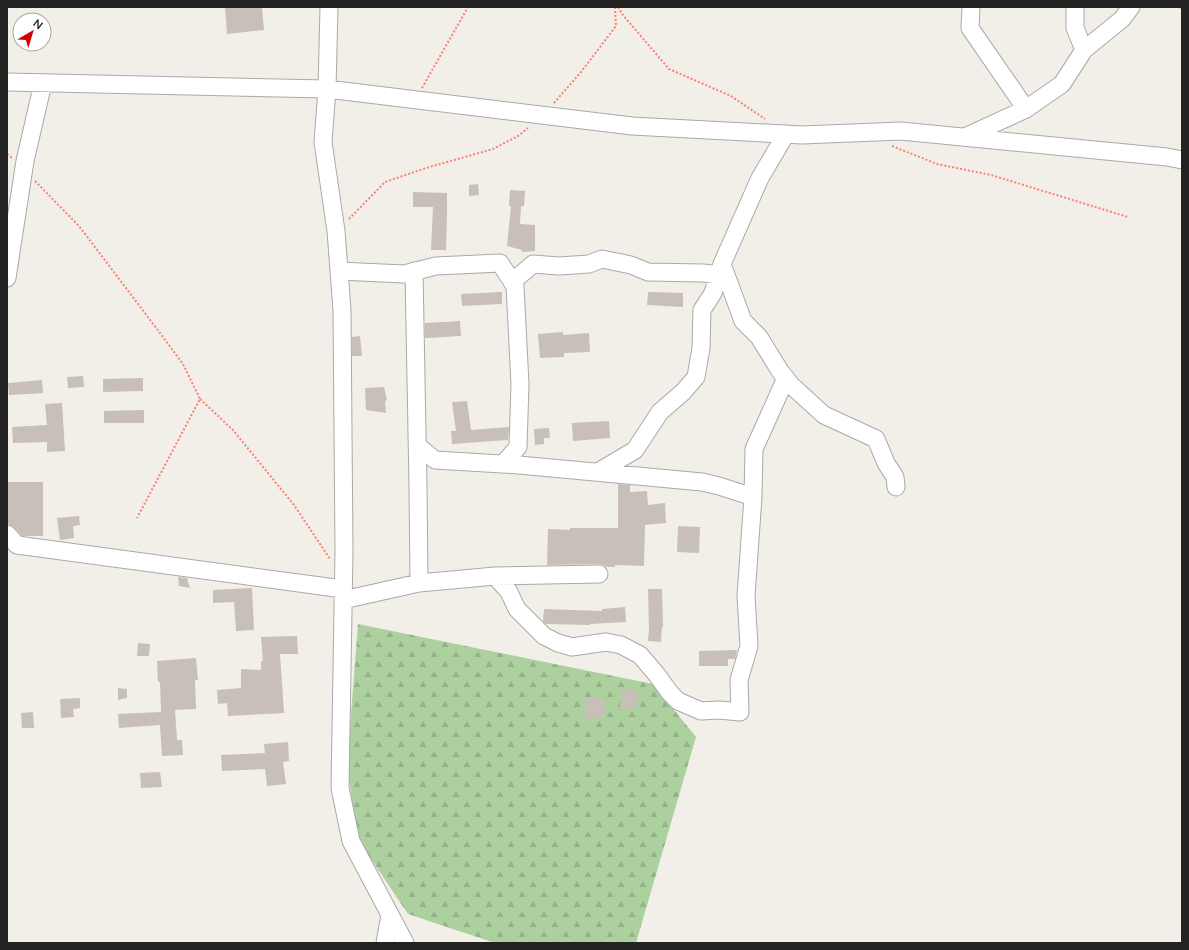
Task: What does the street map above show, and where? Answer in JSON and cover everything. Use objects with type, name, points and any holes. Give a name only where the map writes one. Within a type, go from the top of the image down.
[{"type":"street","points":[[329,7],[327,90],[323,142],[336,231],[342,310],[343,594],[340,788],[351,841],[405,943]]},
{"type":"street","points":[[972,7],[970,28],[1026,109]]},
{"type":"street","points":[[1075,7],[1075,28],[1084,50]]},
{"type":"street","points":[[964,137],[1026,109],[1062,84],[1084,50],[1122,19],[1131,7]]},
{"type":"street","points":[[7,82],[327,90],[632,126],[786,134],[901,131],[1167,157],[1182,160]]},
{"type":"street","points":[[7,278],[25,161],[44,83]]},
{"type":"street","points":[[598,472],[635,450],[660,412],[683,392],[696,377],[701,348],[702,310],[713,293],[720,270],[760,178],[786,134]]},
{"type":"street","points":[[512,282],[533,264],[559,266],[589,264],[602,260],[630,264],[648,272],[703,272],[720,270]]},
{"type":"street","points":[[339,271],[404,274],[436,266],[500,263],[514,286],[520,384],[518,447],[503,464]]},
{"type":"street","points":[[720,270],[743,321],[758,337],[791,385],[824,415],[876,439],[886,462],[895,476],[896,487]]},
{"type":"street","points":[[414,271],[419,583]]},
{"type":"street","points":[[495,576],[509,592],[517,609],[544,636],[558,643],[572,647],[606,642],[621,645],[640,655],[657,674],[678,702],[701,711],[719,710],[740,712],[739,680],[749,646],[746,596],[753,497],[754,449],[786,378]]},
{"type":"street","points":[[418,446],[434,460],[503,464],[702,482],[753,497]]},
{"type":"street","points":[[7,534],[17,545],[343,594],[419,583],[495,576],[599,574]]},
{"type":"street","points":[[385,943],[390,916]]},
{"type":"path","points":[[415,100],[468,7]]},
{"type":"path","points":[[336,231],[385,182],[426,168],[493,149],[518,136],[543,115],[580,72],[616,26],[616,7]]},
{"type":"path","points":[[616,7],[669,69],[731,96],[768,121]]},
{"type":"path","points":[[885,143],[937,164],[991,175],[1128,217]]},
{"type":"path","points":[[7,154],[24,169],[79,226],[183,364],[200,399],[233,430],[294,505],[332,564]]},
{"type":"path","points":[[137,518],[200,399]]},
{"type":"green space","points":[[358,624],[653,684],[696,737],[636,943],[495,943],[408,914],[357,838],[349,778],[349,740]]},
{"type":"building","points":[[225,7],[262,7],[264,30],[227,34]]},
{"type":"building","points":[[478,184],[479,195],[469,196],[469,185]]},
{"type":"building","points":[[510,190],[525,191],[524,206],[521,206],[520,224],[535,225],[535,251],[522,252],[522,250],[507,246],[511,206],[509,206]]},
{"type":"building","points":[[413,192],[447,193],[446,250],[431,250],[433,207],[413,207]]},
{"type":"building","points":[[502,292],[502,304],[462,306],[461,294]]},
{"type":"building","points":[[648,292],[683,293],[683,307],[647,305]]},
{"type":"building","points":[[460,321],[461,336],[425,338],[425,323]]},
{"type":"building","points":[[563,332],[563,335],[589,333],[590,352],[564,353],[564,357],[540,358],[538,334]]},
{"type":"building","points":[[360,336],[362,356],[352,356],[352,337]]},
{"type":"building","points":[[83,376],[84,387],[68,388],[67,377]]},
{"type":"building","points":[[143,378],[143,391],[103,392],[103,379]]},
{"type":"building","points":[[42,380],[43,393],[9,395],[8,383]]},
{"type":"building","points":[[384,387],[387,400],[385,401],[386,413],[366,410],[365,388]]},
{"type":"building","points":[[467,401],[471,430],[509,427],[508,440],[452,444],[451,431],[456,431],[452,402]]},
{"type":"building","points":[[62,403],[65,451],[47,452],[47,442],[13,443],[12,427],[47,425],[45,404]]},
{"type":"building","points":[[144,410],[144,423],[104,423],[104,411]]},
{"type":"building","points":[[609,421],[610,438],[573,441],[572,423]]},
{"type":"building","points":[[549,428],[550,438],[544,438],[544,444],[535,445],[534,429]]},
{"type":"building","points":[[7,482],[43,482],[43,536],[22,536],[14,527],[7,524]]},
{"type":"building","points":[[618,484],[630,485],[630,492],[647,491],[648,505],[665,503],[666,523],[645,525],[644,566],[615,565],[615,567],[606,567],[599,564],[547,565],[548,529],[570,530],[570,528],[618,528]]},
{"type":"building","points":[[79,516],[80,525],[73,526],[74,538],[60,540],[57,518]]},
{"type":"building","points":[[678,526],[700,527],[699,553],[677,552]]},
{"type":"building","points":[[178,577],[187,578],[190,588],[179,586]]},
{"type":"building","points":[[252,588],[254,630],[236,631],[234,602],[213,603],[213,590]]},
{"type":"building","points":[[648,589],[662,589],[663,627],[661,642],[648,641]]},
{"type":"building","points":[[625,607],[626,622],[590,625],[546,624],[543,621],[544,609],[602,611],[602,609]]},
{"type":"building","points":[[297,636],[298,654],[280,654],[284,713],[228,716],[227,703],[218,704],[217,690],[241,688],[241,669],[261,670],[261,661],[263,661],[261,637]]},
{"type":"building","points":[[138,643],[150,644],[149,656],[137,656]]},
{"type":"building","points":[[737,650],[735,659],[728,659],[728,666],[699,666],[699,651]]},
{"type":"building","points":[[196,658],[198,680],[195,680],[196,709],[175,710],[177,740],[182,740],[183,755],[162,756],[160,725],[119,728],[118,714],[161,712],[160,682],[158,682],[157,661]]},
{"type":"building","points":[[118,688],[127,689],[127,698],[118,700]]},
{"type":"building","points":[[622,689],[638,690],[636,709],[620,708]]},
{"type":"building","points":[[586,697],[605,699],[604,718],[584,717]]},
{"type":"building","points":[[80,698],[80,708],[73,709],[74,717],[61,718],[60,699]]},
{"type":"building","points":[[33,712],[34,728],[22,728],[21,713]]},
{"type":"building","points":[[288,742],[289,761],[283,762],[286,784],[267,786],[265,769],[222,771],[221,755],[265,753],[264,744]]},
{"type":"building","points":[[160,772],[162,787],[141,788],[140,773]]}]
